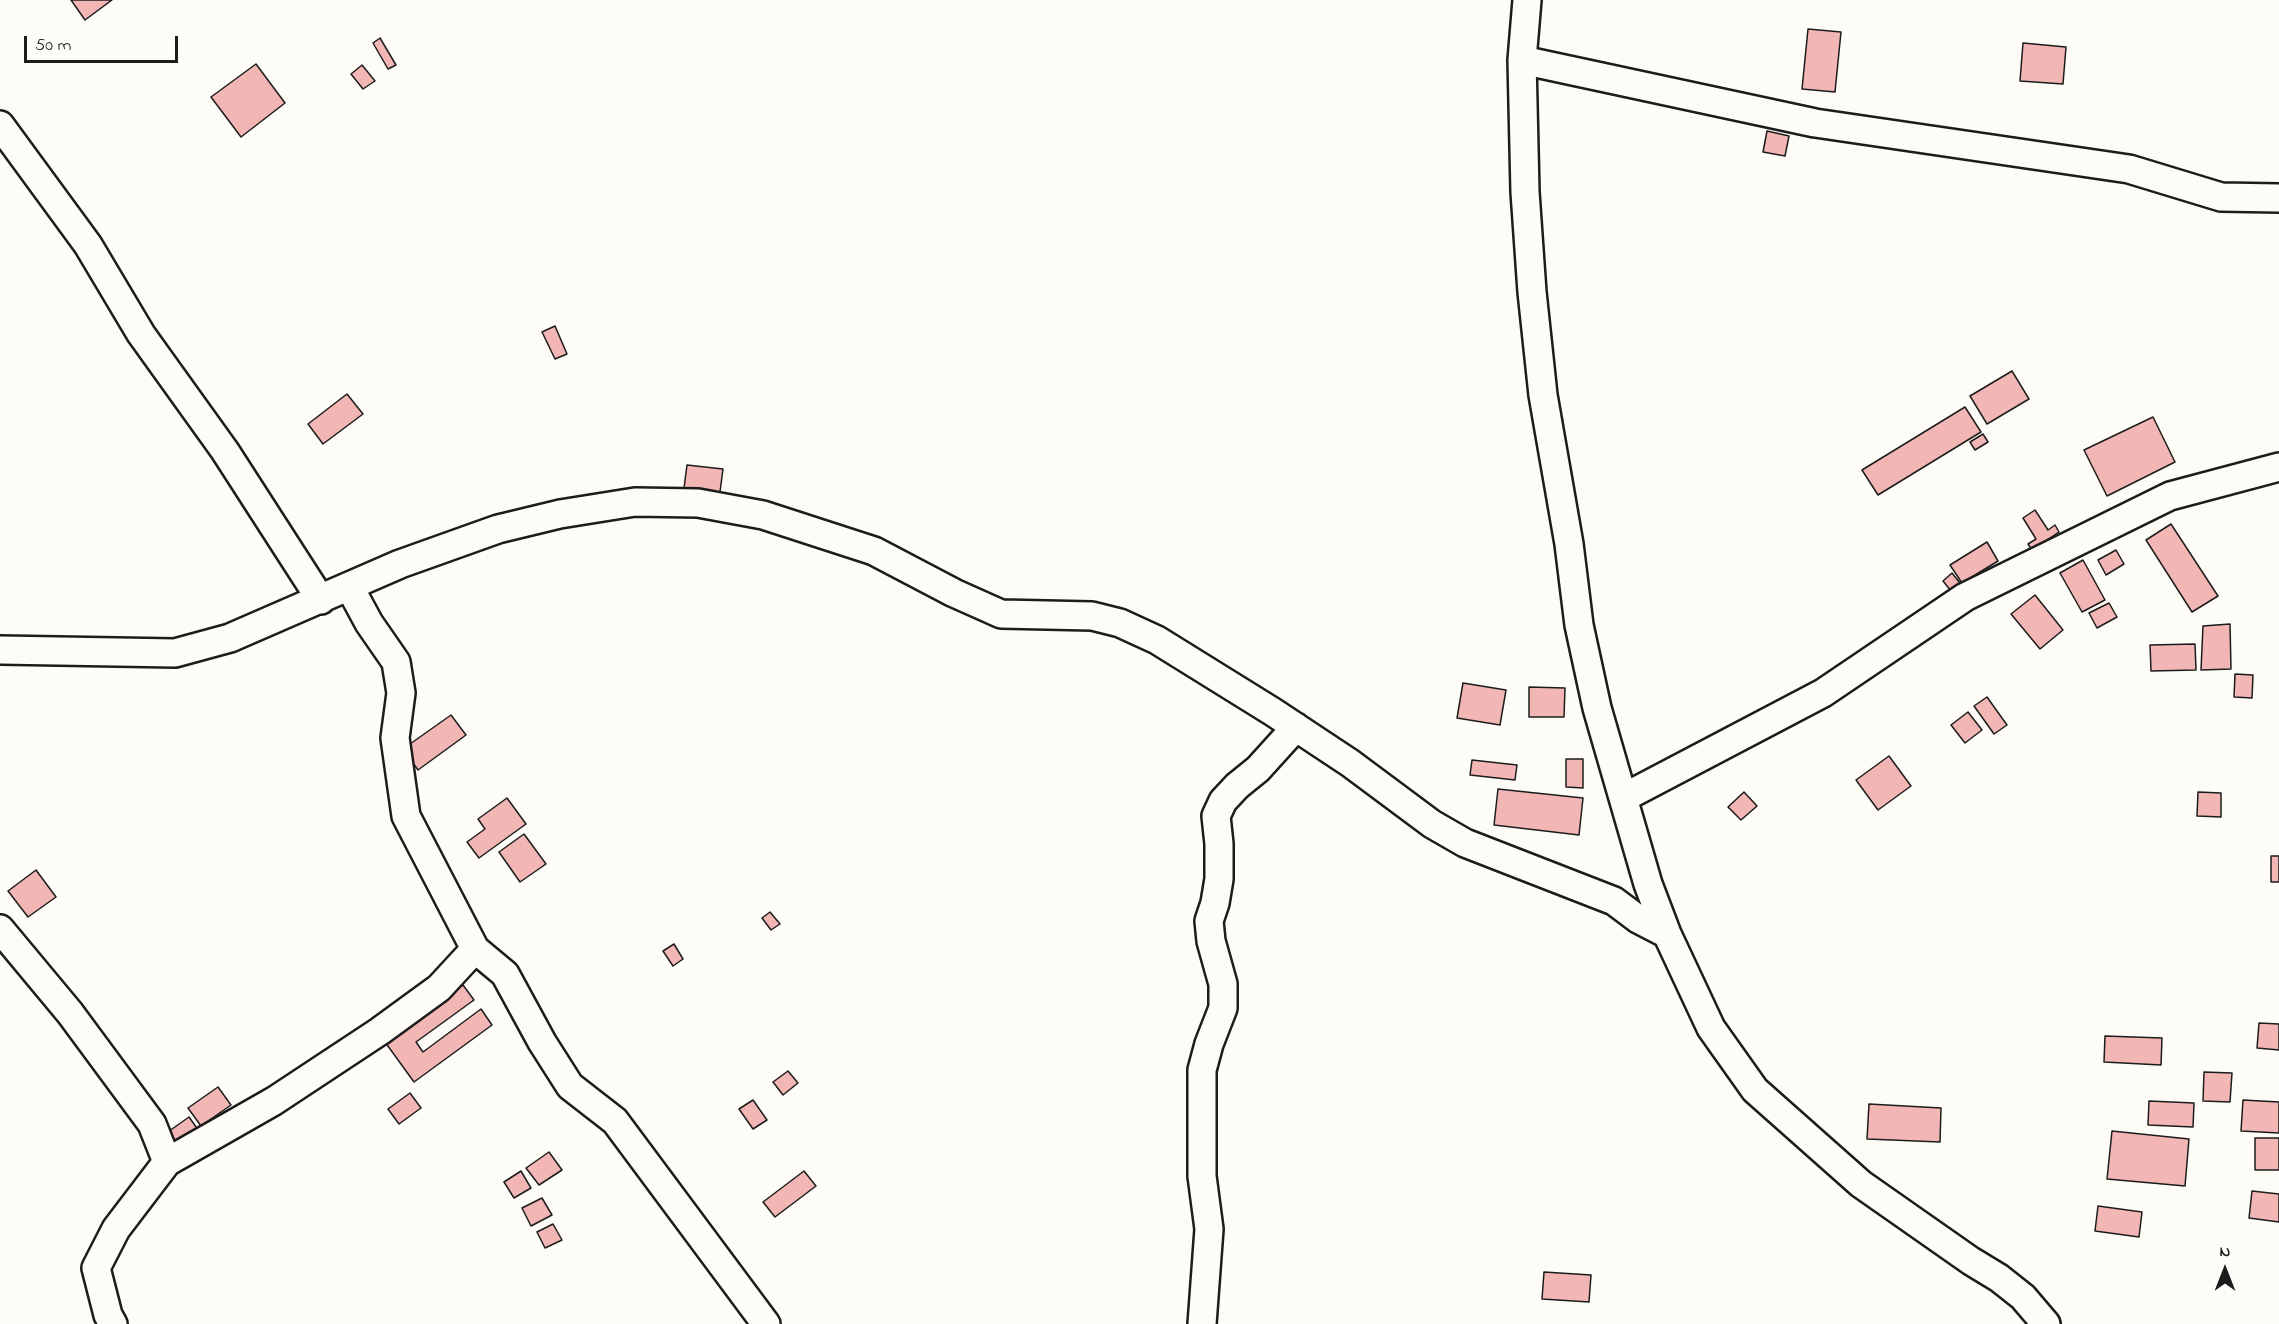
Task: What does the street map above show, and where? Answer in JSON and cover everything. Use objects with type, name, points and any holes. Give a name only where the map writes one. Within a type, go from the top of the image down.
[{"type":"street","points":[[1527,0],[1522,60],[1525,192],[1532,292],[1544,396],[1569,544],[1579,625],[1597,708],[1648,884],[1667,933],[1711,1028],[1755,1090],[1861,1184],[1999,1278],[2023,1297],[2046,1324]]},
{"type":"street","points":[[1522,60],[1815,123],[2129,169],[2221,197],[2279,198]]},
{"type":"street","points":[[0,125],[88,245],[141,334],[225,451],[321,600]]},
{"type":"street","points":[[1623,798],[1823,693],[1965,597],[2170,496],[2279,467]]},
{"type":"street","points":[[0,650],[175,653],[230,638],[400,564],[498,529],[549,516],[635,502],[698,503],[764,514],[874,551],[954,593],[1001,614],[1092,616],[1120,623],[1157,640],[1296,727],[1350,763],[1432,824],[1465,843],[1614,901],[1638,918],[1667,933]]},
{"type":"street","points":[[350,586],[369,623],[396,662],[401,693],[395,738],[406,816],[475,949],[505,974],[570,1086],[615,1121],[766,1324]]},
{"type":"street","points":[[1202,1324],[1209,1229],[1202,1176],[1202,1070],[1222,1008],[1223,996],[1223,984],[1211,941],[1209,921],[1220,879],[1220,844],[1216,816],[1222,801],[1258,769],[1296,727]]},
{"type":"street","points":[[1614,901],[1648,884]]},
{"type":"street","points":[[0,929],[70,1013],[152,1124],[167,1162]]},
{"type":"street","points":[[113,1324],[108,1315],[96,1268],[116,1229],[167,1162],[274,1101],[380,1031],[440,988],[475,949]]},
{"type":"building","points":[[71,0],[112,0],[85,20]]},
{"type":"building","points":[[1808,29],[1841,32],[1835,92],[1802,89]]},
{"type":"building","points":[[380,38],[396,65],[388,69],[373,43]]},
{"type":"building","points":[[2023,43],[2066,47],[2063,84],[2020,81]]},
{"type":"building","points":[[256,64],[285,103],[241,137],[211,97]]},
{"type":"building","points":[[362,65],[375,81],[363,89],[351,74]]},
{"type":"building","points":[[1767,131],[1789,136],[1785,156],[1763,152]]},
{"type":"building","points":[[555,326],[567,354],[555,359],[542,332]]},
{"type":"building","points":[[2012,371],[2029,399],[1987,424],[1970,396]]},
{"type":"building","points":[[347,394],[363,414],[323,444],[308,424]]},
{"type":"building","points":[[1965,407],[1981,432],[1878,495],[1862,470]]},
{"type":"building","points":[[2153,417],[2175,462],[2107,496],[2084,450]]},
{"type":"building","points":[[1983,434],[1988,442],[1975,450],[1970,442]]},
{"type":"building","points":[[687,465],[723,469],[720,492],[684,488]]},
{"type":"building","points":[[2035,510],[2048,530],[2055,525],[2059,532],[2032,550],[2028,544],[2036,539],[2023,518]]},
{"type":"building","points":[[2171,524],[2218,596],[2192,612],[2146,540]]},
{"type":"building","points":[[1987,542],[1998,561],[1962,583],[1950,565]]},
{"type":"building","points":[[2116,550],[2124,564],[2106,575],[2098,560]]},
{"type":"building","points":[[2083,560],[2105,600],[2082,612],[2060,573]]},
{"type":"building","points":[[1952,573],[1960,583],[1951,591],[1943,581]]},
{"type":"building","points":[[2035,595],[2063,630],[2040,649],[2011,614]]},
{"type":"building","points":[[2109,603],[2117,617],[2097,628],[2089,613]]},
{"type":"building","points":[[2230,624],[2231,669],[2201,670],[2203,626]]},
{"type":"building","points":[[2195,644],[2196,670],[2151,671],[2150,645]]},
{"type":"building","points":[[2235,674],[2253,675],[2252,698],[2234,697]]},
{"type":"building","points":[[1463,683],[1506,690],[1500,725],[1457,718]]},
{"type":"building","points":[[1529,687],[1565,688],[1564,717],[1529,717]]},
{"type":"building","points":[[1987,697],[2007,725],[1994,734],[1974,706]]},
{"type":"building","points":[[1968,712],[1982,730],[1965,743],[1951,725]]},
{"type":"building","points":[[451,715],[466,735],[418,770],[403,749]]},
{"type":"building","points":[[1889,756],[1911,786],[1878,810],[1856,780]]},
{"type":"building","points":[[1566,759],[1583,759],[1583,788],[1566,787]]},
{"type":"building","points":[[1472,760],[1517,765],[1515,780],[1470,775]]},
{"type":"building","points":[[1498,789],[1583,798],[1579,835],[1494,825]]},
{"type":"building","points":[[1744,792],[1757,806],[1741,820],[1728,807]]},
{"type":"building","points":[[2198,792],[2221,793],[2221,817],[2197,816]]},
{"type":"building","points":[[507,798],[526,824],[479,858],[467,842],[485,829],[478,819]]},
{"type":"building","points":[[524,834],[546,864],[520,882],[499,852]]},
{"type":"building","points":[[2271,856],[2279,856],[2279,882],[2271,882]]},
{"type":"building","points":[[36,870],[56,897],[28,917],[8,891]]},
{"type":"building","points":[[770,912],[780,924],[771,930],[762,918]]},
{"type":"building","points":[[674,944],[683,959],[673,966],[663,951]]},
{"type":"building","points":[[463,985],[474,1000],[416,1042],[423,1052],[481,1009],[492,1025],[414,1082],[385,1042]]},
{"type":"building","points":[[2259,1023],[2279,1024],[2279,1050],[2257,1048]]},
{"type":"building","points":[[2105,1036],[2162,1038],[2161,1065],[2104,1062]]},
{"type":"building","points":[[788,1071],[798,1083],[783,1095],[773,1082]]},
{"type":"building","points":[[2204,1072],[2232,1073],[2230,1102],[2203,1101]]},
{"type":"building","points":[[218,1087],[231,1105],[201,1126],[188,1108]]},
{"type":"building","points":[[410,1093],[421,1108],[399,1124],[388,1109]]},
{"type":"building","points":[[753,1100],[767,1120],[753,1129],[739,1109]]},
{"type":"building","points":[[2243,1100],[2279,1102],[2279,1133],[2241,1131]]},
{"type":"building","points":[[2149,1101],[2194,1103],[2193,1127],[2148,1125]]},
{"type":"building","points":[[1869,1104],[1941,1108],[1940,1142],[1867,1139]]},
{"type":"building","points":[[189,1117],[199,1131],[175,1148],[165,1134]]},
{"type":"building","points":[[2112,1131],[2189,1139],[2185,1186],[2107,1179]]},
{"type":"building","points":[[2255,1138],[2279,1138],[2279,1170],[2255,1170]]},
{"type":"building","points":[[549,1152],[562,1170],[539,1185],[526,1168]]},
{"type":"building","points":[[521,1171],[531,1188],[514,1198],[504,1182]]},
{"type":"building","points":[[804,1171],[816,1186],[775,1217],[763,1202]]},
{"type":"building","points":[[2252,1191],[2279,1194],[2279,1222],[2249,1218]]},
{"type":"building","points":[[542,1198],[552,1215],[531,1226],[522,1208]]},
{"type":"building","points":[[2098,1206],[2142,1212],[2139,1237],[2095,1231]]},
{"type":"building","points":[[553,1224],[562,1240],[545,1248],[537,1232]]},
{"type":"building","points":[[1544,1272],[1591,1275],[1589,1302],[1542,1299]]}]
